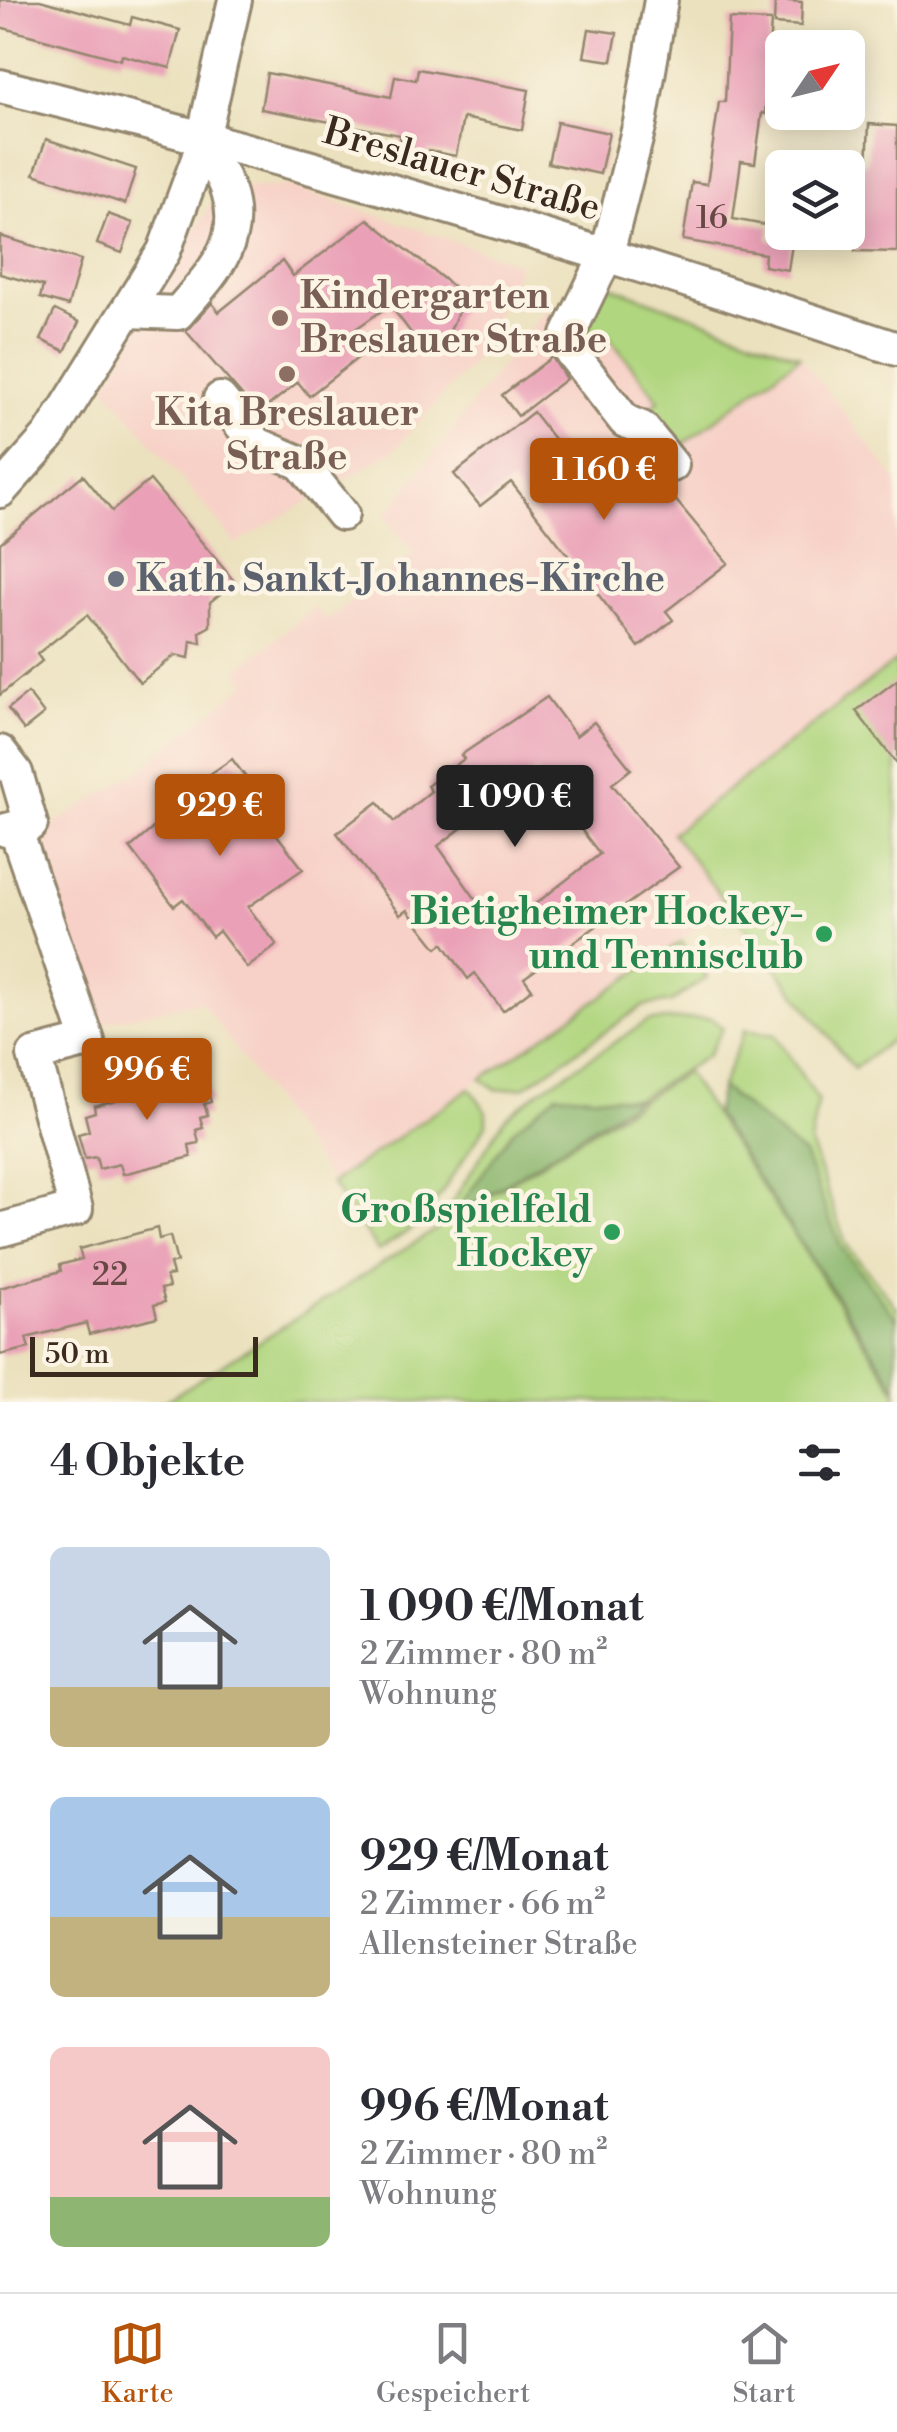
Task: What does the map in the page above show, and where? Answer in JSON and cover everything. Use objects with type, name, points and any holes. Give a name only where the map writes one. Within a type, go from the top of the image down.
[{"type":"street","points":[[0,491],[49,436],[164,251],[202,146],[235,0]]},
{"type":"street","points":[[661,0],[640,123],[607,254],[568,335],[571,352],[625,421],[642,428],[672,465]]},
{"type":"street","name":"Breslauer Straße","points":[[0,86],[202,146],[607,254],[897,350]]},
{"type":"street","points":[[128,311],[178,313],[230,246],[234,218],[224,180],[202,146]]},
{"type":"street","points":[[220,399],[257,444],[301,463],[342,514]]},
{"type":"street","points":[[0,1230],[76,1208],[34,1055],[88,1041],[7,829],[31,824],[8,762]]},
{"type":"shaded area","name":"Kita Breslauer Straße","points":[[291,186],[520,264],[473,362],[393,451],[236,544],[105,386],[209,206],[242,188]]},
{"type":"shaded area","points":[[545,310],[610,333],[694,437],[801,357],[897,481],[897,659],[673,833],[729,906],[331,1182],[201,1001],[101,1023],[30,839],[140,770],[247,683],[237,671],[314,607],[326,620],[413,554],[385,516]]},
{"type":"green space","points":[[603,283],[800,356],[670,454],[640,417],[659,400],[608,336],[589,350],[582,341]]},
{"type":"green space","name":"Bietigheimer Hockey- und Tennisclub","points":[[897,660],[897,1035],[854,1069],[672,833]]},
{"type":"green space","points":[[681,942],[707,977],[671,1002],[643,1006],[524,1087],[497,1090],[481,1079]]},
{"type":"green space","name":"Großspielfeld Hockey","points":[[711,1018],[723,1028],[707,1056],[637,1099],[557,1094],[459,1207],[460,1214],[686,1072],[897,1392],[897,1402],[164,1402],[443,1225],[441,1220],[505,1118],[542,1089],[648,1021]]},
{"type":"green space","points":[[745,1030],[775,1035],[818,1100],[810,1143],[846,1244],[897,1308],[897,1320],[841,1248],[804,1155],[721,1087]]},
{"type":"green space","points":[[721,1087],[804,1155],[841,1247],[897,1320],[897,1388],[715,1114]]},
{"type":"green space","points":[[470,1088],[486,1111],[486,1125],[423,1221],[378,1251],[331,1183]]},
{"type":"green space","points":[[557,1094],[637,1099],[460,1213],[459,1207],[513,1130]]},
{"type":"building","points":[[0,0],[40,0],[130,25],[132,17],[180,30],[170,68],[122,55],[121,60],[0,27]]},
{"type":"building","points":[[775,0],[802,2],[801,26],[774,24]]},
{"type":"building","points":[[729,19],[771,21],[770,30],[765,30],[765,114],[762,113],[755,163],[741,161],[733,219],[765,225],[765,250],[791,250],[788,270],[764,266],[765,254],[683,240],[692,182],[707,184],[719,102],[725,102]]},
{"type":"building","points":[[589,29],[617,33],[612,61],[584,57]]},
{"type":"building","points":[[418,69],[529,90],[522,130],[463,118],[456,156],[428,151],[427,157],[402,153],[400,135],[261,109],[267,73],[391,97],[395,76],[416,80]]},
{"type":"building","points":[[557,122],[609,133],[600,174],[548,163]]},
{"type":"building","points":[[869,124],[897,126],[897,252],[855,251],[865,250]]},
{"type":"building","points":[[46,139],[136,169],[125,204],[34,174]]},
{"type":"building","points":[[108,214],[133,223],[122,253],[97,244]]},
{"type":"building","name":"Kindergarten Breslauer Straße","points":[[368,219],[465,296],[449,333],[424,350],[390,305],[344,337],[359,357],[309,396],[298,382],[258,414],[186,331],[212,303],[219,312],[282,261],[293,276]]},
{"type":"building","points":[[0,236],[81,260],[68,306],[40,298],[43,286],[0,274]]},
{"type":"building","points":[[55,310],[79,322],[65,351],[41,340]]},
{"type":"building","points":[[552,357],[566,379],[518,416],[502,395]]},
{"type":"building","points":[[533,412],[586,480],[630,445],[728,563],[666,611],[673,620],[639,647],[511,482],[480,506],[454,474]]},
{"type":"building","name":"Kath. Sankt-Johannes-Kirche","points":[[83,475],[112,511],[150,480],[235,582],[210,602],[210,626],[200,632],[201,643],[191,641],[189,658],[175,655],[140,683],[87,615],[37,654],[42,661],[0,695],[0,543]]},
{"type":"building","points":[[897,680],[897,764],[856,711]]},
{"type":"building","points":[[28,693],[44,714],[24,730],[8,709]]},
{"type":"building","points":[[547,697],[576,736],[594,722],[631,769],[612,784],[679,867],[524,978],[532,989],[503,1011],[475,973],[468,979],[443,943],[437,948],[407,910],[400,915],[337,833],[378,802],[394,822],[431,791],[427,786],[464,759],[461,755]],"holes":[[[536,771],[600,854],[499,932],[438,846]]]},
{"type":"building","points":[[232,759],[269,808],[261,814],[303,869],[248,907],[277,945],[247,968],[219,931],[212,937],[183,899],[174,906],[130,848],[194,793],[190,788]]},
{"type":"building","points":[[191,1070],[194,1079],[204,1077],[211,1102],[204,1104],[208,1115],[200,1117],[203,1128],[196,1130],[199,1143],[189,1145],[191,1157],[123,1174],[120,1164],[99,1169],[96,1157],[85,1159],[78,1134],[89,1131],[85,1115],[95,1112],[94,1106],[116,1100],[114,1089]]},
{"type":"building","points":[[157,1228],[159,1239],[170,1236],[177,1262],[170,1264],[173,1275],[166,1276],[169,1287],[161,1289],[165,1302],[154,1305],[157,1317],[89,1334],[86,1323],[26,1338],[29,1348],[0,1355],[0,1288],[61,1271],[60,1265],[82,1259],[79,1249]]},
{"type":"place","name":"Kindergarten Breslauer Straße","points":[[280,318]]},
{"type":"place","name":"Kita Breslauer Straße","points":[[287,374]]},
{"type":"place","name":"Kath. Sankt-Johannes-Kirche","points":[[116,579]]},
{"type":"place","name":"Bietigheimer Hockey- und Tennisclub","points":[[824,934]]},
{"type":"place","name":"Großspielfeld Hockey","points":[[612,1232]]}]
